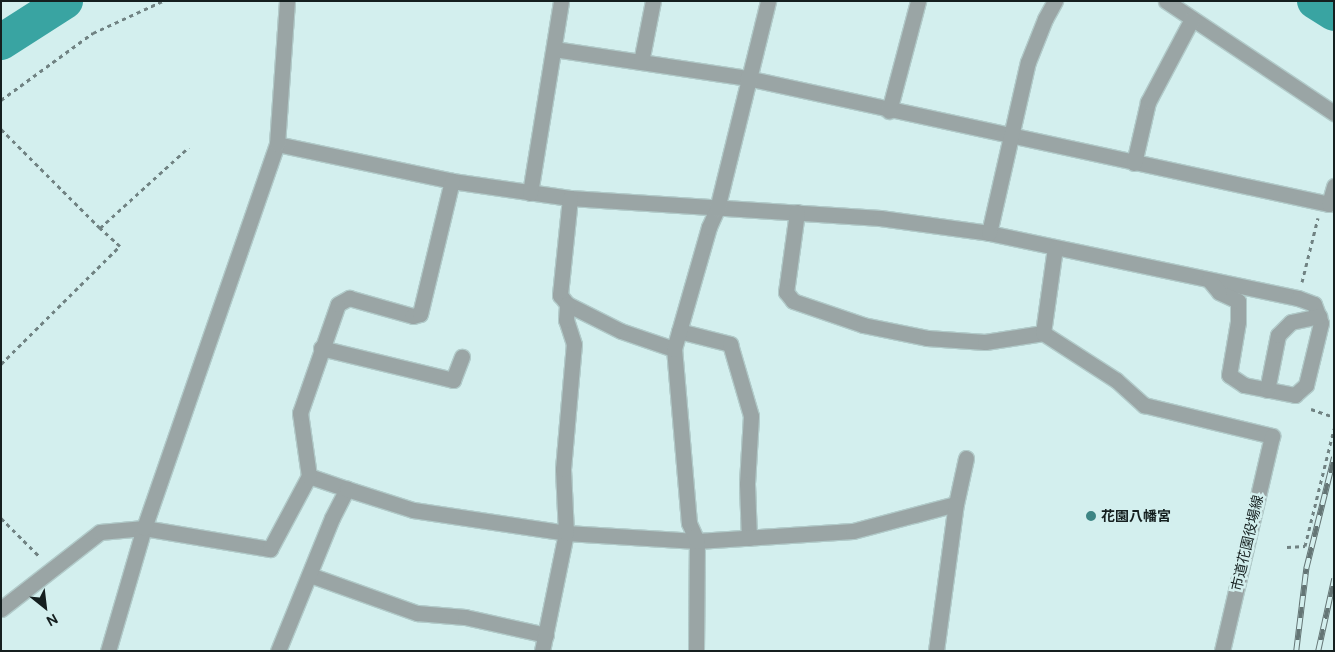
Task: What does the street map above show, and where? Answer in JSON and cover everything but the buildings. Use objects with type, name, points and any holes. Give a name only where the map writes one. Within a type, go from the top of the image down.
[{"type":"street","points":[[108,651],[144,528],[277,144],[287,1]]},
{"type":"street","points":[[530,193],[561,1]]},
{"type":"street","points":[[641,62],[653,1]]},
{"type":"street","points":[[696,651],[697,541],[689,523],[674,350],[709,226],[717,209],[768,1]]},
{"type":"street","points":[[889,111],[918,1]]},
{"type":"street","points":[[989,233],[1028,62],[1045,19],[1055,1]]},
{"type":"street","points":[[1166,1],[1334,113]]},
{"type":"street","points":[[1134,163],[1148,102],[1192,19]]},
{"type":"street","points":[[554,49],[748,78],[889,111],[1321,203],[1329,204],[1334,186]]},
{"type":"street","points":[[277,144],[452,181],[530,193],[570,198],[717,209],[880,218],[989,233],[1259,290],[1314,304],[1319,316],[1321,323],[1306,385],[1294,395],[1244,385],[1228,375],[1238,322],[1238,301]]},
{"type":"street","points":[[1,609],[51,568],[100,532],[144,528],[270,549],[309,476],[300,413],[322,348],[342,299],[413,316],[420,314],[452,181]]},
{"type":"street","points":[[570,198],[560,295],[567,304],[621,331],[674,350]]},
{"type":"street","points":[[797,212],[786,292],[793,301],[863,325],[927,338],[985,342],[1043,333],[1055,248]]},
{"type":"street","points":[[1209,280],[1219,292],[1238,301]]},
{"type":"street","points":[[1238,301],[1259,290]]},
{"type":"street","points":[[542,651],[566,533],[563,469],[574,344],[566,320],[567,304]]},
{"type":"street","points":[[1267,390],[1278,335],[1291,322],[1319,316]]},
{"type":"street","points":[[679,331],[730,344],[751,416],[747,484],[749,538]]},
{"type":"street","name":"市道花園役場線","points":[[1043,333],[1116,380],[1144,406],[1272,436],[1222,651]]},
{"type":"street","points":[[322,348],[452,380],[462,357]]},
{"type":"street","points":[[936,651],[956,504],[966,458]]},
{"type":"street","points":[[309,476],[412,510],[566,533],[697,541],[853,531],[956,504]]},
{"type":"street","points":[[278,651],[332,518],[347,489]]},
{"type":"street","points":[[310,575],[417,613],[465,617],[546,635]]},
{"type":"path","points":[[1,100],[93,33],[163,1]]},
{"type":"path","points":[[1,129],[120,246],[1,364]]},
{"type":"path","points":[[100,228],[189,147]]},
{"type":"path","points":[[1302,284],[1321,203]]},
{"type":"path","points":[[1311,409],[1334,417]]},
{"type":"path","points":[[1288,547],[1305,546],[1334,429]]},
{"type":"path","points":[[1,518],[51,568]]},
{"type":"waterway","points":[[1,42],[65,1]]},
{"type":"waterway","points":[[1315,1],[1334,13]]},
{"type":"railway","points":[[1296,651],[1306,569],[1334,457]]},
{"type":"railway","points":[[1318,651],[1334,579]]},
{"type":"place","name":"花園八幡宮","points":[[1091,516]]}]
